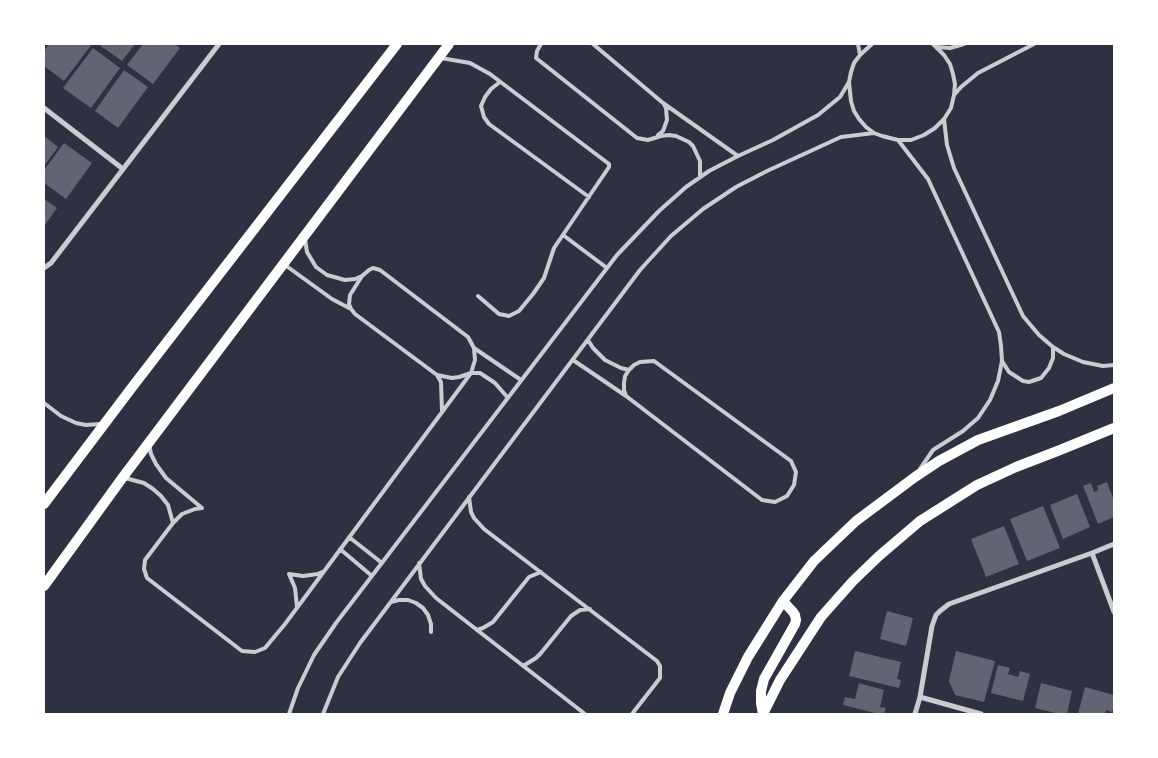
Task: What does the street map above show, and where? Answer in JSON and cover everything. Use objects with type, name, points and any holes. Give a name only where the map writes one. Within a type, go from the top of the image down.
[{"type":"main road","points":[[44,504],[397,44]]},
{"type":"main road","points":[[44,586],[123,477],[449,44]]},
{"type":"main road","points":[[723,714],[730,693],[748,657],[783,601],[814,561],[856,520],[939,461],[978,440],[1059,411],[1114,388]]},
{"type":"main road","points":[[763,714],[780,680],[821,617],[878,556],[920,521],[977,485],[1016,467],[1114,428]]},
{"type":"main road","points":[[763,714],[761,691],[764,679],[796,620],[793,612],[783,601]]},
{"type":"street","points":[[44,268],[51,263],[217,46],[210,44]]},
{"type":"street","points":[[44,108],[123,169]]},
{"type":"street","points":[[915,714],[920,697],[932,626],[940,611],[949,604],[1114,544]]},
{"type":"street","points":[[1092,553],[1114,612]]},
{"type":"street","points":[[920,697],[981,714]]},
{"type":"lane","points":[[540,44],[536,58],[637,138],[648,140],[669,135],[683,138],[694,146],[700,161],[700,177]]},
{"type":"lane","points":[[593,44],[663,103],[738,156]]},
{"type":"lane","points":[[858,44],[860,55]]},
{"type":"lane","points":[[290,714],[298,688],[314,655],[336,623],[617,255],[659,211],[708,171],[773,140],[818,114],[840,97],[849,82],[854,63],[872,44]]},
{"type":"lane","points":[[935,45],[950,48],[964,44]]},
{"type":"lane","points":[[954,95],[978,73],[1034,44]]},
{"type":"lane","points":[[849,82],[854,111],[859,119],[874,133],[898,140],[912,140],[924,136],[944,119],[951,108],[954,95],[954,79],[950,64],[935,45]]},
{"type":"lane","points":[[438,58],[470,63],[490,74],[609,164],[609,169],[554,248],[544,278],[519,311],[509,316],[499,314],[478,296]]},
{"type":"lane","points":[[500,82],[485,96],[481,106],[484,117],[489,124],[589,197]]},
{"type":"lane","points":[[654,138],[663,130],[668,120],[663,103]]},
{"type":"lane","points":[[944,119],[947,145],[954,168],[1023,316],[1038,334],[1064,354],[1083,362],[1103,366],[1114,365]]},
{"type":"lane","points":[[323,714],[338,677],[360,642],[640,270],[671,236],[703,209],[736,187],[767,171],[841,137],[874,133]]},
{"type":"lane","points":[[898,140],[928,179],[999,332],[1002,361],[998,381],[990,400],[978,418],[963,431],[933,450],[915,477]]},
{"type":"lane","points":[[564,235],[607,268]]},
{"type":"lane","points":[[304,236],[307,252],[316,267],[327,275],[345,280],[362,276]]},
{"type":"lane","points":[[284,264],[332,299],[352,309]]},
{"type":"lane","points":[[149,443],[151,454],[166,478],[202,508],[194,508],[182,514],[173,523],[145,560],[144,569],[147,578],[242,651],[254,652],[265,648],[297,607],[340,550],[471,373],[475,360],[474,348],[468,337],[380,270],[372,268],[362,276],[350,295],[349,304],[355,314],[437,375],[441,382],[442,412]]},
{"type":"lane","points":[[588,340],[605,360],[620,368],[629,370]]},
{"type":"lane","points":[[1002,361],[1009,372],[1023,381],[1030,382],[1041,378],[1049,368],[1053,347]]},
{"type":"lane","points":[[474,348],[521,380]]},
{"type":"lane","points":[[573,360],[626,396],[762,500],[775,502],[787,496],[794,485],[796,472],[790,461],[654,361],[640,362],[629,370],[625,376],[624,383],[626,396]]},
{"type":"lane","points":[[437,375],[452,378],[471,373],[480,374],[496,383],[508,398]]},
{"type":"lane","points":[[44,403],[61,416],[76,423],[97,425],[105,423]]},
{"type":"lane","points":[[123,477],[134,479],[153,488],[168,505],[173,523]]},
{"type":"lane","points":[[469,497],[471,512],[479,524],[657,661],[660,666],[660,678],[632,714]]},
{"type":"lane","points":[[349,537],[382,563]]},
{"type":"lane","points":[[340,550],[372,576]]},
{"type":"lane","points":[[419,563],[421,579],[430,593],[585,714]]},
{"type":"lane","points":[[297,607],[295,588],[289,574],[304,576],[324,571]]},
{"type":"lane","points":[[477,630],[493,622],[529,577],[541,572]]},
{"type":"lane","points":[[390,602],[408,600],[423,608],[428,615],[431,632]]},
{"type":"lane","points":[[523,666],[541,653],[571,616],[580,610],[590,609]]},
{"type":"building","points":[[49,44],[92,44],[64,81],[44,66],[44,51]]},
{"type":"building","points":[[98,44],[135,44],[122,61]]},
{"type":"building","points":[[143,44],[174,44],[180,48],[153,84],[127,65]]},
{"type":"building","points":[[93,48],[120,68],[91,108],[63,88]]},
{"type":"building","points":[[124,70],[148,87],[118,128],[95,111]]},
{"type":"building","points":[[44,136],[58,147],[44,166]]},
{"type":"building","points":[[64,143],[92,163],[66,199],[44,183],[44,170]]},
{"type":"building","points":[[44,199],[57,208],[44,226]]},
{"type":"building","points":[[1107,482],[1114,501],[1114,517],[1098,524],[1083,486],[1091,483],[1094,492],[1098,490],[1097,486]]},
{"type":"building","points":[[1077,494],[1090,527],[1063,539],[1050,505]]},
{"type":"building","points":[[1043,506],[1060,548],[1027,561],[1010,519]]},
{"type":"building","points":[[1004,526],[1019,564],[986,577],[971,539]]},
{"type":"building","points":[[887,611],[913,618],[906,646],[880,639]]},
{"type":"building","points":[[855,651],[901,662],[897,679],[901,680],[899,688],[849,676]]},
{"type":"building","points":[[956,651],[995,661],[984,702],[955,695],[949,681]]},
{"type":"building","points":[[998,665],[1010,668],[1008,674],[1018,677],[1020,671],[1030,674],[1023,701],[991,693]]},
{"type":"building","points":[[859,683],[884,690],[880,707],[886,708],[884,714],[843,705],[845,697],[855,699]]},
{"type":"building","points":[[1041,683],[1072,691],[1067,714],[1035,708]]},
{"type":"building","points":[[1085,687],[1114,695],[1112,712],[1106,710],[1105,714],[1078,714]]}]
